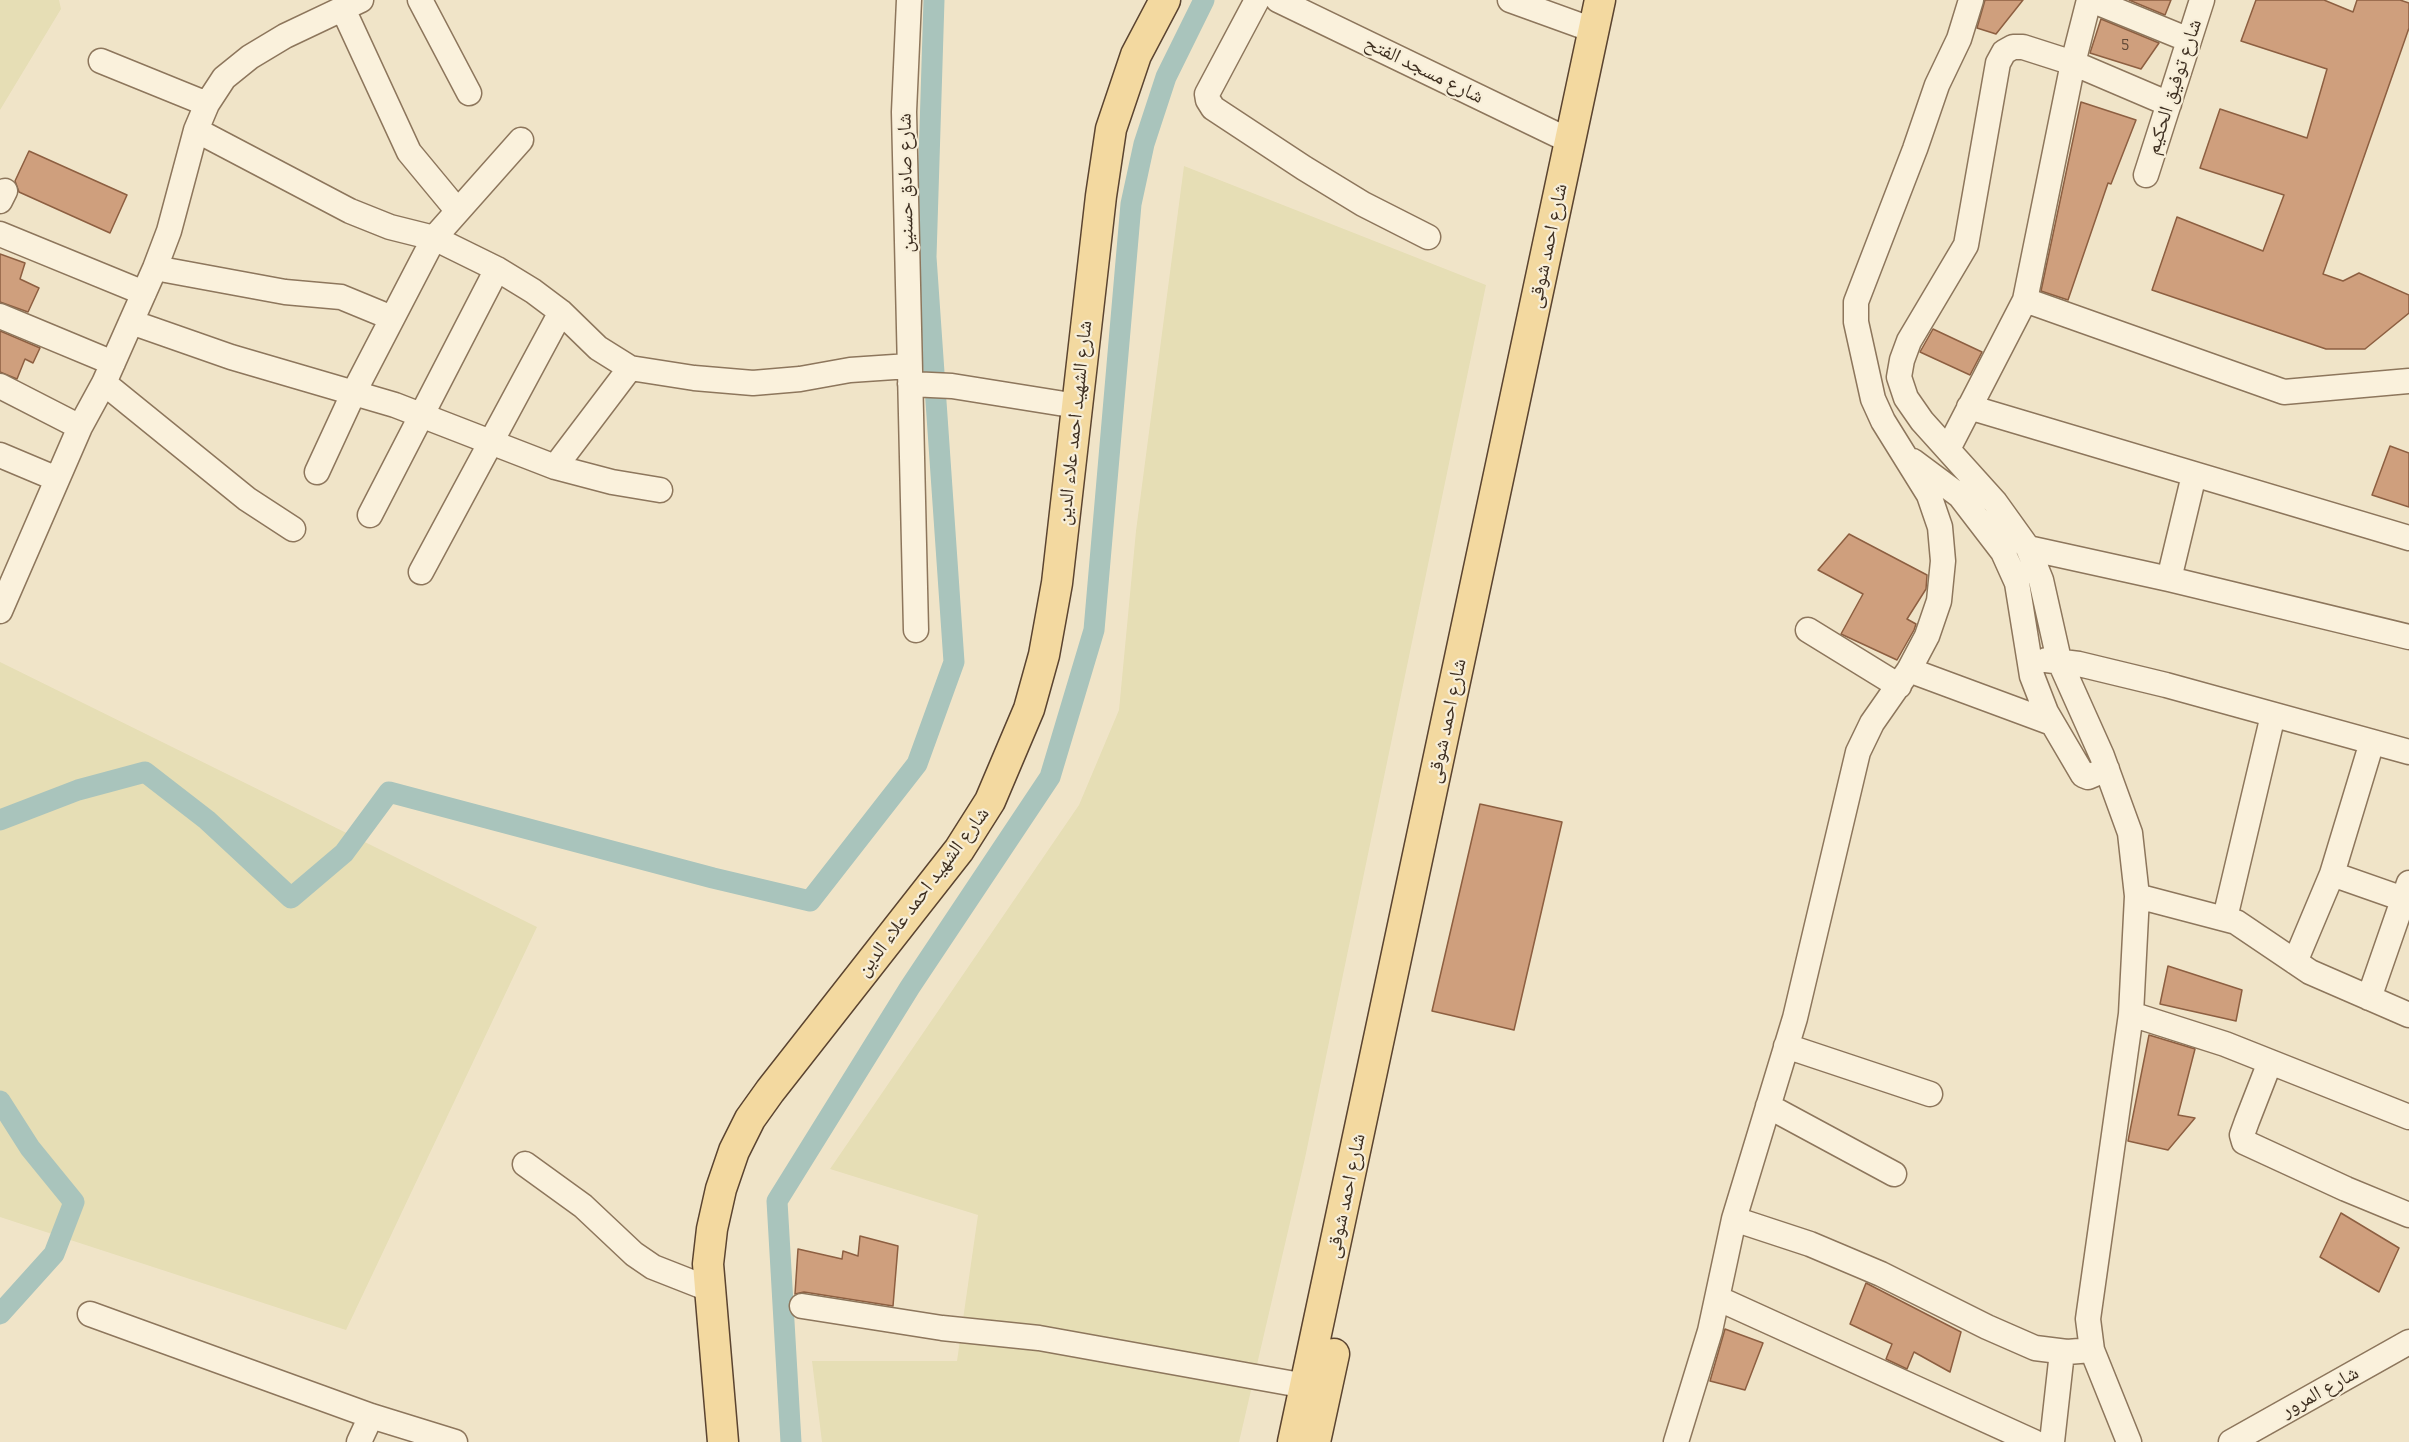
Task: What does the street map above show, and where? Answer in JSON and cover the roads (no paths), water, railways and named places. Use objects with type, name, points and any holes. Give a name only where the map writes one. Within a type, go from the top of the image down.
[{"type":"main road","name":"شارع الشهيد احمد علاء الدين","points":[[723,1442],[709,1289],[712,1229],[721,1189],[734,1151],[750,1119],[770,1091],[934,885],[990,801],[1011,757],[1029,709],[1052,620],[1101,196],[1111,129],[1136,55],[1165,0]]},
{"type":"main road","name":"شارع احمد شوقى","points":[[1293,1442],[1600,0]]},
{"type":"main road","name":"شارع احمد شوقى","points":[[1315,1442],[1618,0]]},
{"type":"street","points":[[420,0],[469,93]]},
{"type":"street","name":"شارع صادق حسنين","points":[[909,0],[904,112],[914,378],[916,630]]},
{"type":"street","points":[[1257,0],[1208,94],[1208,100],[1213,108],[1363,204],[1428,237]]},
{"type":"street","name":"شارع مسجد الفتح","points":[[1278,0],[1570,141]]},
{"type":"street","points":[[1510,0],[1593,30]]},
{"type":"street","points":[[1676,1442],[1693,1390],[1717,1298],[1734,1219],[1786,1046],[1835,857],[1858,752],[1872,723],[1904,678],[1927,636],[1939,601],[1943,561],[1940,527],[1929,495],[1883,421],[1873,399],[1856,322],[1856,302],[1915,149],[1936,85],[1959,39],[1971,0]]},
{"type":"street","points":[[1948,449],[2025,300],[2073,63],[2090,0],[2189,39]]},
{"type":"street","name":"شارع توفيق الحكيم","points":[[2146,175],[2202,0]]},
{"type":"street","points":[[0,611],[80,427],[108,373],[155,268],[169,231],[196,130],[207,104],[224,78],[250,57],[352,5],[409,152],[457,210]]},
{"type":"street","points":[[2052,1442],[2076,1351],[2089,1336],[2089,1303],[2111,1166],[2131,1014],[2137,896],[2130,833],[2107,769],[2059,660],[2041,580],[2028,548],[1995,502],[1906,398],[1899,377],[1909,342],[1966,245],[1998,63],[2004,52],[2013,47],[2023,47],[2073,63],[2169,104]]},
{"type":"street","points":[[101,61],[207,104]]},
{"type":"street","points":[[196,130],[350,212],[390,227],[434,238],[497,269],[561,312],[598,348],[630,368],[694,378],[753,383],[800,379],[850,370],[914,378],[1077,406]]},
{"type":"street","points":[[317,472],[354,392],[434,238],[521,140]]},
{"type":"street","points":[[0,234],[144,293]]},
{"type":"street","points":[[155,268],[285,292],[341,297],[392,318]]},
{"type":"street","points":[[370,515],[497,269]]},
{"type":"street","points":[[2025,300],[2284,392],[2408,383]]},
{"type":"street","points":[[421,572],[561,312]]},
{"type":"street","points":[[0,316],[108,373],[247,499],[293,529]]},
{"type":"street","points":[[131,322],[231,357],[354,392],[555,467],[612,482],[660,490]]},
{"type":"street","points":[[555,467],[630,368]]},
{"type":"street","points":[[0,386],[80,427]]},
{"type":"street","points":[[1969,407],[2409,538]]},
{"type":"street","points":[[0,455],[57,480]]},
{"type":"street","points":[[1906,456],[1943,481],[1960,496],[2004,552],[2017,583],[2029,661],[2038,693],[2052,723],[2084,776],[2107,769]]},
{"type":"street","points":[[2169,579],[2194,474]]},
{"type":"street","points":[[2028,548],[2169,579],[2409,637]]},
{"type":"street","points":[[1808,630],[1904,678],[2052,723]]},
{"type":"street","points":[[2029,661],[2059,660],[2166,685],[2409,753]]},
{"type":"street","points":[[2224,918],[2273,715]]},
{"type":"street","points":[[2295,962],[2332,874],[2372,742]]},
{"type":"street","points":[[2332,874],[2407,894],[2369,998]]},
{"type":"street","points":[[2137,896],[2224,918],[2248,928],[2295,962],[2329,981],[2409,1015]]},
{"type":"street","points":[[2131,1014],[2270,1062],[2409,1117]]},
{"type":"street","points":[[1786,1046],[1930,1094]]},
{"type":"street","points":[[2270,1062],[2247,1121],[2242,1137],[2244,1142],[2346,1190],[2409,1215]]},
{"type":"street","points":[[1768,1106],[1894,1174]]},
{"type":"street","points":[[525,1164],[583,1206],[633,1254],[653,1267],[709,1289]]},
{"type":"street","points":[[1734,1219],[1810,1244],[1881,1274],[1987,1327],[2035,1348],[2076,1351]]},
{"type":"street","points":[[1717,1298],[2034,1442]]},
{"type":"street","points":[[802,1306],[942,1328],[1039,1338],[1306,1386]]},
{"type":"street","points":[[90,1314],[371,1416],[455,1442]]},
{"type":"street","name":"شارع المرور","points":[[2231,1442],[2409,1342]]},
{"type":"street","points":[[2076,1351],[2129,1442]]},
{"type":"street","points":[[359,1442],[371,1416]]},
{"type":"waterway","points":[[0,820],[78,790],[145,772],[207,820],[291,898],[344,853],[389,792],[713,878],[810,901],[917,764],[954,662],[926,257],[934,0]]},
{"type":"waterway","points":[[791,1442],[777,1201],[910,987],[1050,777],[1094,630],[1131,204],[1144,144],[1166,77],[1204,0]]},
{"type":"waterway","points":[[0,1101],[30,1148],[74,1202],[54,1254],[0,1314]]}]
